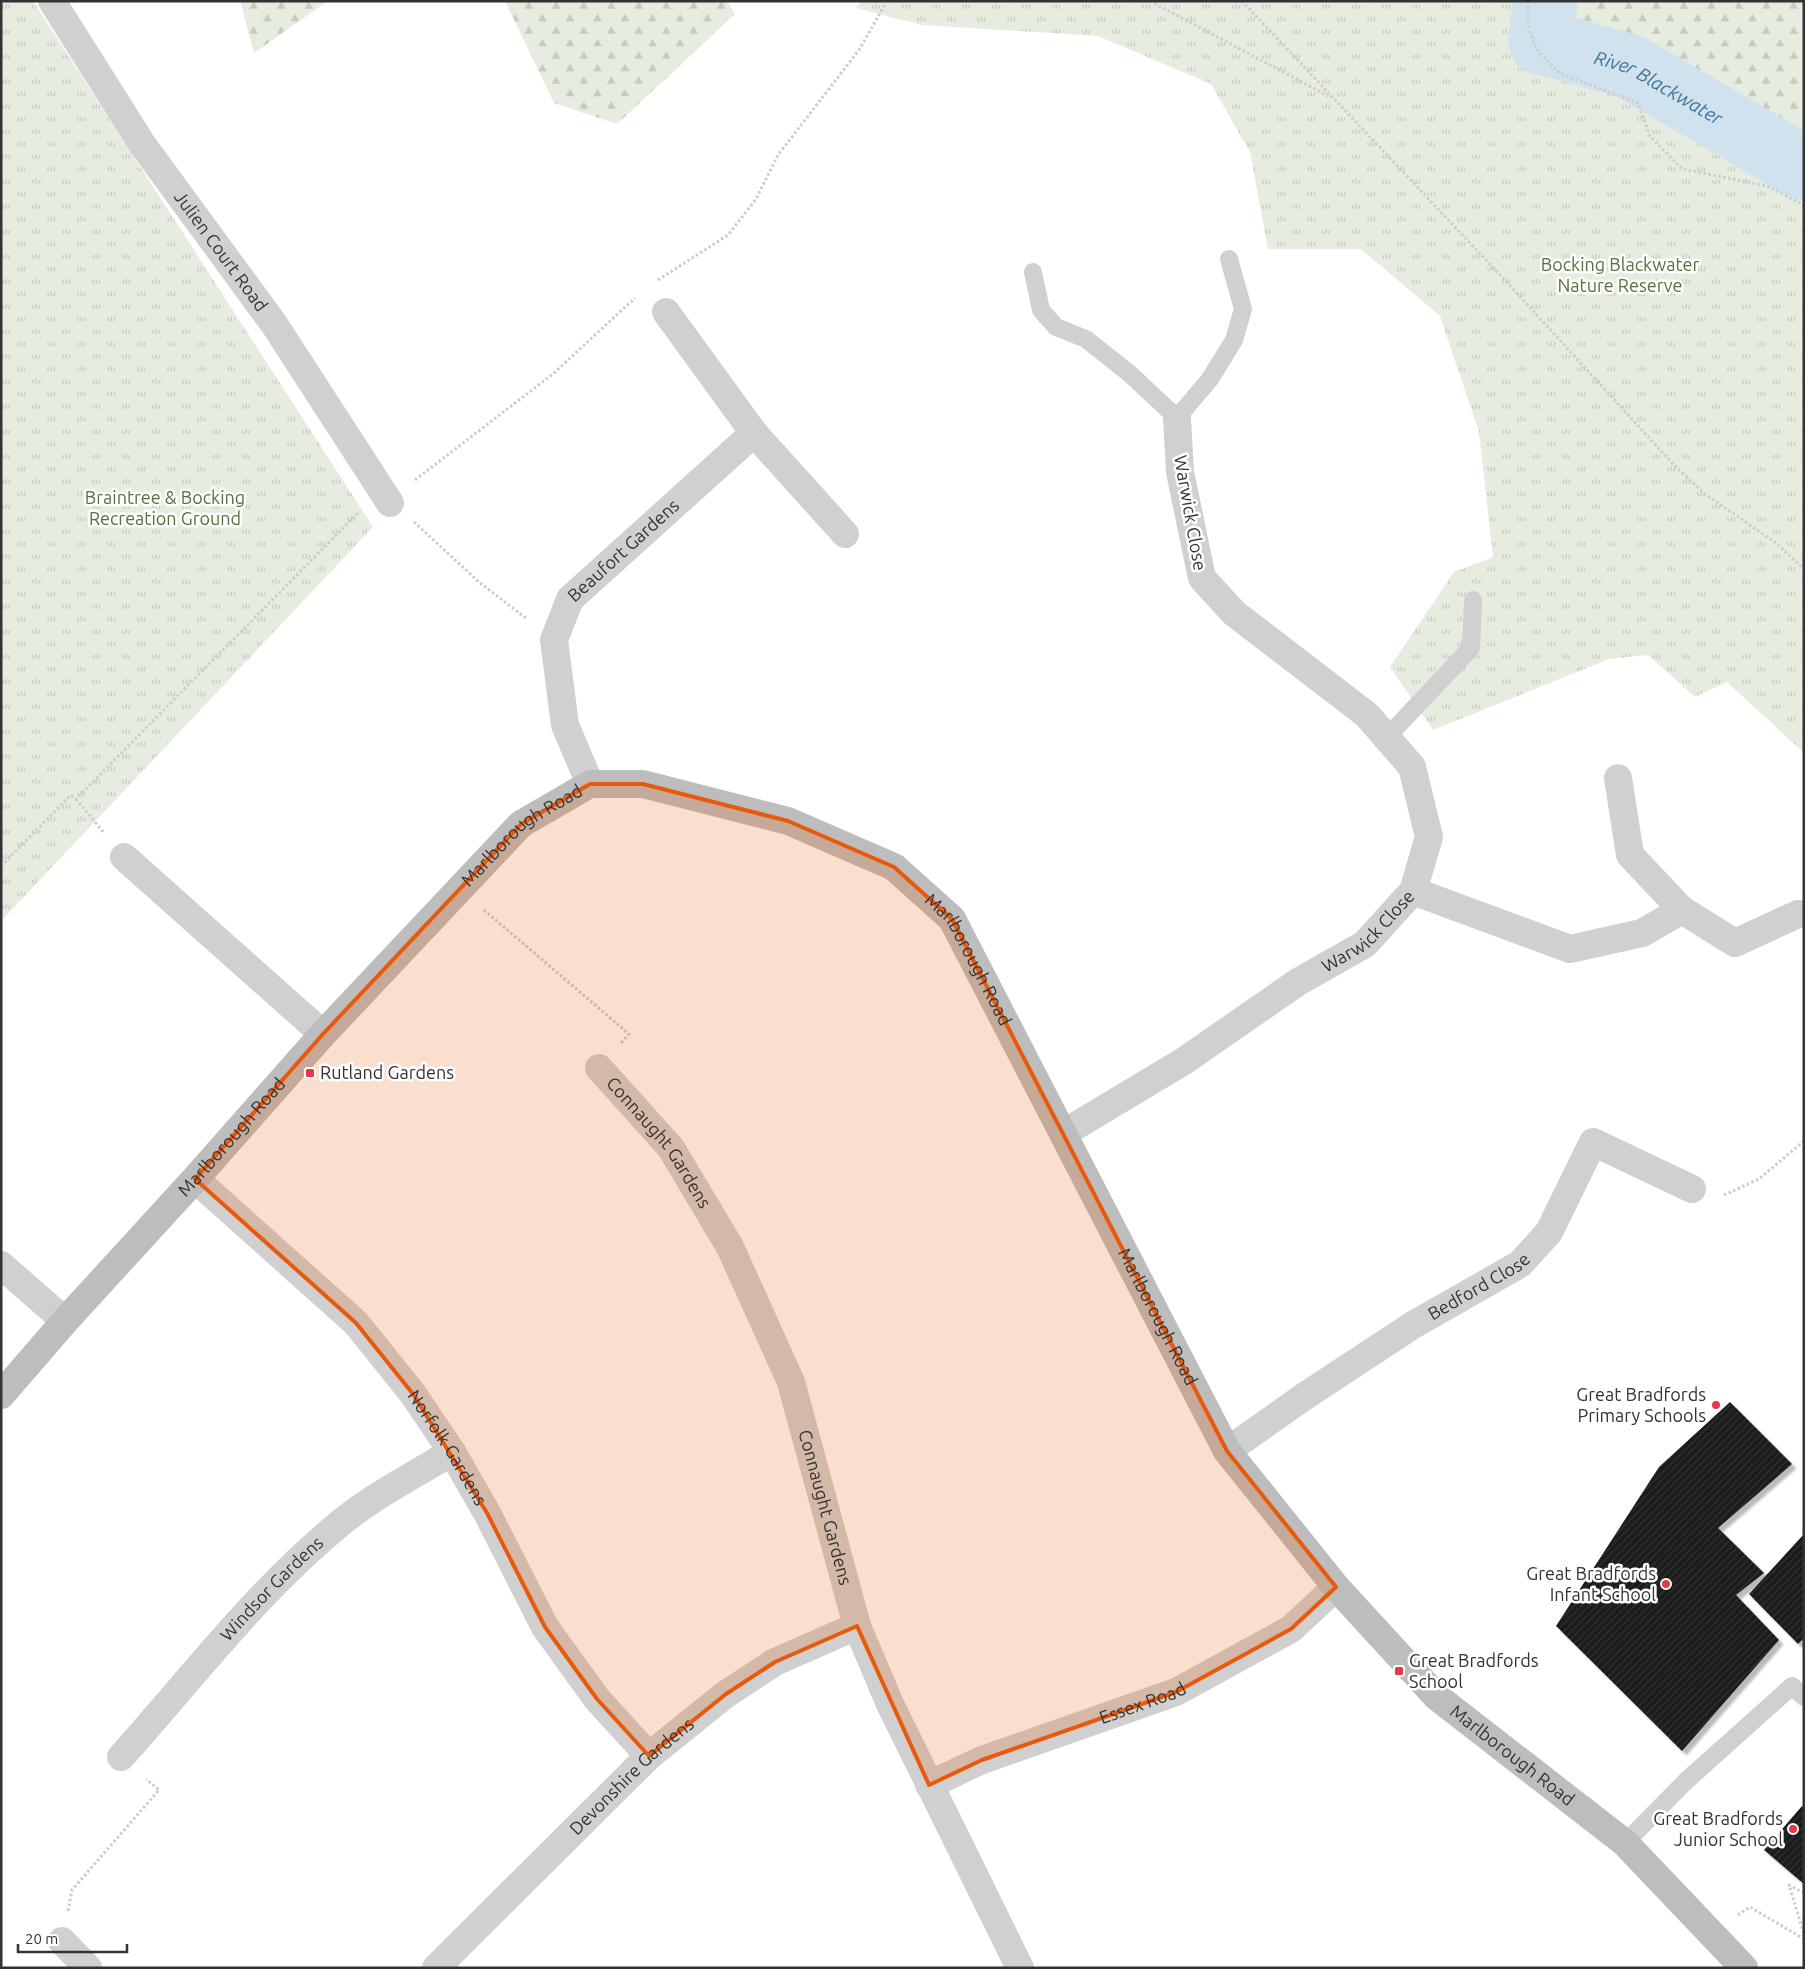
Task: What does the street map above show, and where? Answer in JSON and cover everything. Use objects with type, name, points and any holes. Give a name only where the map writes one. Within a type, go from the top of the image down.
[{"type":"street","name":"Julien Court Road","points":[[52,1],[142,144],[274,324],[389,502]]},
{"type":"street","points":[[666,312],[754,433],[845,534]]},
{"type":"street","name":"Warwick Close","points":[[1064,1133],[1184,1061],[1298,982],[1365,944],[1414,891],[1429,837],[1412,767],[1387,737],[1367,715],[1234,613],[1202,578],[1180,472],[1177,418]]},
{"type":"street","name":"Beaufort Gardens","points":[[590,784],[565,725],[554,640],[570,599],[754,433]]},
{"type":"street","points":[[1618,778],[1630,855],[1682,910],[1734,943],[1798,914]]},
{"type":"street","name":"Marlborough Road","points":[[1,1394],[323,1034],[521,824],[590,784],[643,784],[788,821],[894,867],[952,919],[1227,1451],[1336,1587],[1437,1697],[1625,1843],[1715,1935],[1744,1968]]},
{"type":"street","points":[[124,857],[323,1034]]},
{"type":"street","points":[[1414,891],[1570,949],[1642,933],[1682,910]]},
{"type":"street","name":"Connaught Gardens","points":[[599,1068],[671,1148],[730,1247],[791,1382],[857,1626],[890,1704],[1020,1968]]},
{"type":"street","name":"Bedford Close","points":[[1227,1451],[1305,1396],[1413,1325],[1520,1264],[1549,1232],[1592,1142],[1692,1189]]},
{"type":"street","name":"Norfolk Gardens","points":[[195,1179],[356,1323],[413,1394],[452,1452],[487,1514],[545,1627],[597,1699],[648,1756]]},
{"type":"street","points":[[1,1265],[65,1321]]},
{"type":"street","name":"Windsor Gardens","points":[[121,1757],[261,1598],[331,1531],[374,1498],[452,1452]]},
{"type":"street","name":"Essex Road","points":[[930,1785],[982,1760],[1176,1692],[1291,1629],[1336,1587]]},
{"type":"street","name":"Devonshire Gardens","points":[[436,1968],[648,1756],[726,1694],[776,1662],[857,1626]]},
{"type":"street","points":[[62,1941],[88,1968]]},
{"type":"lane","points":[[1033,272],[1041,310],[1056,326],[1086,339],[1130,374],[1177,418],[1210,379],[1234,340],[1243,309],[1229,259]]},
{"type":"lane","points":[[1387,737],[1471,648],[1473,600]]},
{"type":"lane","points":[[1625,1843],[1686,1781],[1792,1686],[1804,1697]]},
{"type":"path","points":[[649,285],[728,235],[756,199],[778,155],[859,50],[887,1]]},
{"type":"path","points":[[1150,1],[1337,100]]},
{"type":"path","points":[[1242,1],[1337,100],[1674,465],[1705,494],[1776,543],[1804,569]]},
{"type":"path","points":[[1528,1],[1528,26],[1537,50],[1559,73],[1638,102],[1650,136],[1682,168],[1767,186],[1804,205]]},
{"type":"path","points":[[76,799],[356,514],[389,502],[554,373],[642,292]]},
{"type":"path","points":[[389,502],[480,582],[554,640]]},
{"type":"path","points":[[1,866],[71,795],[124,857]]},
{"type":"path","points":[[459,889],[629,1034],[599,1068]]},
{"type":"path","points":[[1692,1189],[1718,1198],[1759,1179],[1804,1141]]},
{"type":"path","points":[[62,1941],[72,1890],[159,1790],[121,1757]]},
{"type":"path","points":[[1804,1893],[1789,1885],[1804,1934]]},
{"type":"path","points":[[1715,1935],[1750,1907],[1804,1939]]},
{"type":"highlighted area","points":[[590,784],[643,784],[788,821],[894,867],[952,919],[1227,1451],[1336,1587],[1291,1629],[1176,1692],[982,1760],[929,1785],[857,1626],[775,1662],[726,1694],[649,1756],[597,1699],[545,1627],[487,1513],[413,1394],[356,1323],[195,1179],[323,1034],[521,824]]},
{"type":"green space","name":"Braintree & Bocking Recreation Ground","points":[[1,1],[33,1],[373,527],[1,921]]},
{"type":"green space","points":[[240,1],[328,1],[254,53]]},
{"type":"green space","points":[[505,1],[727,1],[735,14],[617,124],[554,103]]},
{"type":"green space","name":"Bocking Blackwater Nature Reserve","points":[[861,1],[1545,1],[1542,42],[1629,66],[1803,167],[1804,753],[1727,682],[1695,697],[1648,655],[1609,659],[1433,730],[1390,667],[1454,572],[1493,557],[1479,432],[1440,316],[1361,249],[1268,249],[1250,152],[1211,84],[1098,36],[923,25],[856,8]]},
{"type":"green space","points":[[1352,1],[1804,1],[1804,486]]},
{"type":"building","name":"Great Bradfords Infant School","points":[[1730,1402],[1792,1464],[1718,1528],[1764,1573],[1736,1595],[1779,1640],[1682,1751],[1556,1626],[1659,1467]]},
{"type":"building","points":[[1804,1534],[1804,1638],[1798,1644],[1749,1594]]},
{"type":"building","name":"Great Bradfords Junior School","points":[[1802,1806],[1804,1808],[1804,1884],[1764,1850]]},
{"type":"waterway","name":"River Blackwater","points":[[1545,1],[1541,42],[1629,66],[1804,168]]},
{"type":"place","name":"Rutland Gardens","points":[[310,1073]]},
{"type":"place","name":"Great Bradfords Primary Schools","points":[[1716,1405]]},
{"type":"place","name":"Great Bradfords Infant School","points":[[1666,1584]]},
{"type":"place","name":"Great Bradfords School","points":[[1399,1671]]},
{"type":"place","name":"Great Bradfords Junior School","points":[[1793,1829]]}]
